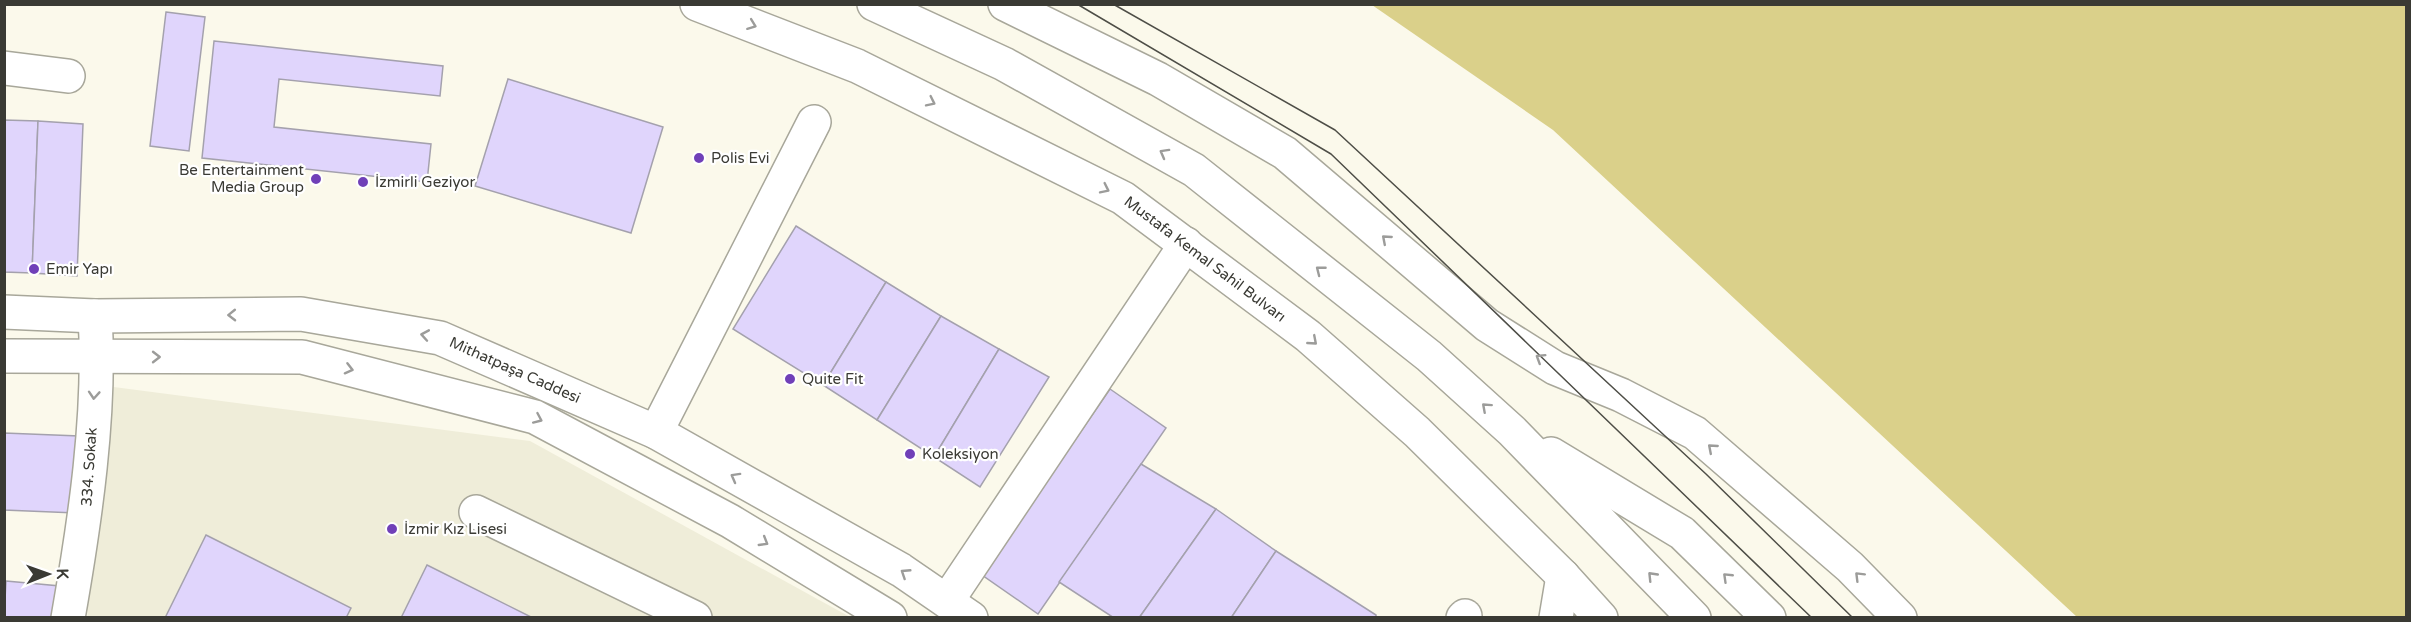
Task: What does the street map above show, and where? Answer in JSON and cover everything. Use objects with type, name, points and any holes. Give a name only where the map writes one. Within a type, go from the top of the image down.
[{"type":"main road","name":"Mustafa Kemal Sahil Bulvarı","points":[[697,4],[857,66],[1123,198],[1308,336],[1417,432],[1563,576],[1601,618]]},
{"type":"main road","points":[[874,4],[1004,64],[1194,170],[1429,356],[1512,430],[1694,618]]},
{"type":"main road","points":[[1005,4],[1158,79],[1285,153],[1486,325],[1555,368],[1621,395],[1695,433],[1850,567],[1900,618]]},
{"type":"main road","points":[[4,68],[68,76]]},
{"type":"main road","points":[[656,432],[814,122]]},
{"type":"main road","points":[[959,609],[1186,244]]},
{"type":"main road","name":"Mithatpaşa Caddesi","points":[[4,312],[95,316],[301,314],[440,338],[656,432],[901,570],[959,609]]},
{"type":"main road","name":"334. Sokak","points":[[68,618],[84,523],[97,357],[95,316]]},
{"type":"main road","points":[[4,356],[302,357],[535,417],[729,521],[890,618]]},
{"type":"main road","points":[[1512,430],[1682,533],[1769,618]]},
{"type":"main road","points":[[476,512],[695,618]]},
{"type":"main road","points":[[1556,618],[1563,576]]},
{"type":"shaded area","points":[[1372,5],[2406,5],[2406,617],[2077,617],[1553,130]]},
{"type":"shaded area","name":"İzmir Kız Lisesi","points":[[106,386],[530,441],[850,617],[87,618]]},
{"type":"building","points":[[166,12],[205,17],[189,151],[150,146]]},
{"type":"building","points":[[214,41],[443,66],[440,96],[279,79],[274,127],[431,144],[427,182],[202,158]]},
{"type":"building","points":[[508,79],[663,127],[631,233],[475,186]]},
{"type":"building","points":[[4,120],[38,121],[32,273],[4,272]]},
{"type":"building","points":[[38,121],[83,124],[77,276],[32,273]]},
{"type":"building","points":[[796,226],[886,282],[823,385],[733,329]]},
{"type":"building","points":[[886,282],[941,316],[877,420],[823,385]]},
{"type":"building","points":[[941,316],[999,349],[934,457],[877,420]]},
{"type":"building","points":[[999,349],[1049,377],[980,487],[934,457]]},
{"type":"building","points":[[1110,389],[1166,428],[1038,614],[982,575]]},
{"type":"building","points":[[4,433],[79,436],[76,513],[4,510]]},
{"type":"building","points":[[1141,464],[1216,509],[1139,618],[1114,618],[1059,582]]},
{"type":"building","points":[[1216,509],[1276,551],[1231,618],[1139,618]]},
{"type":"building","points":[[206,535],[351,608],[346,618],[165,618]]},
{"type":"building","points":[[1276,551],[1376,615],[1376,618],[1231,618]]},
{"type":"building","points":[[427,565],[533,618],[401,618]]},
{"type":"building","points":[[6,581],[60,586],[57,618],[4,618]]},
{"type":"tram line","points":[[1077,4],[1331,154],[1812,618]]},
{"type":"tram line","points":[[1113,4],[1335,130],[1706,474],[1853,618]]},
{"type":"place","name":"Polis Evi","points":[[699,158]]},
{"type":"place","name":"Be Entertainment Media Group","points":[[316,179]]},
{"type":"place","name":"İzmirli Geziyor","points":[[363,182]]},
{"type":"place","name":"Emir Yapı","points":[[34,269]]},
{"type":"place","name":"Quite Fit","points":[[790,379]]},
{"type":"place","name":"Koleksiyon","points":[[910,454]]},
{"type":"place","name":"İzmir Kız Lisesi","points":[[392,529]]}]
